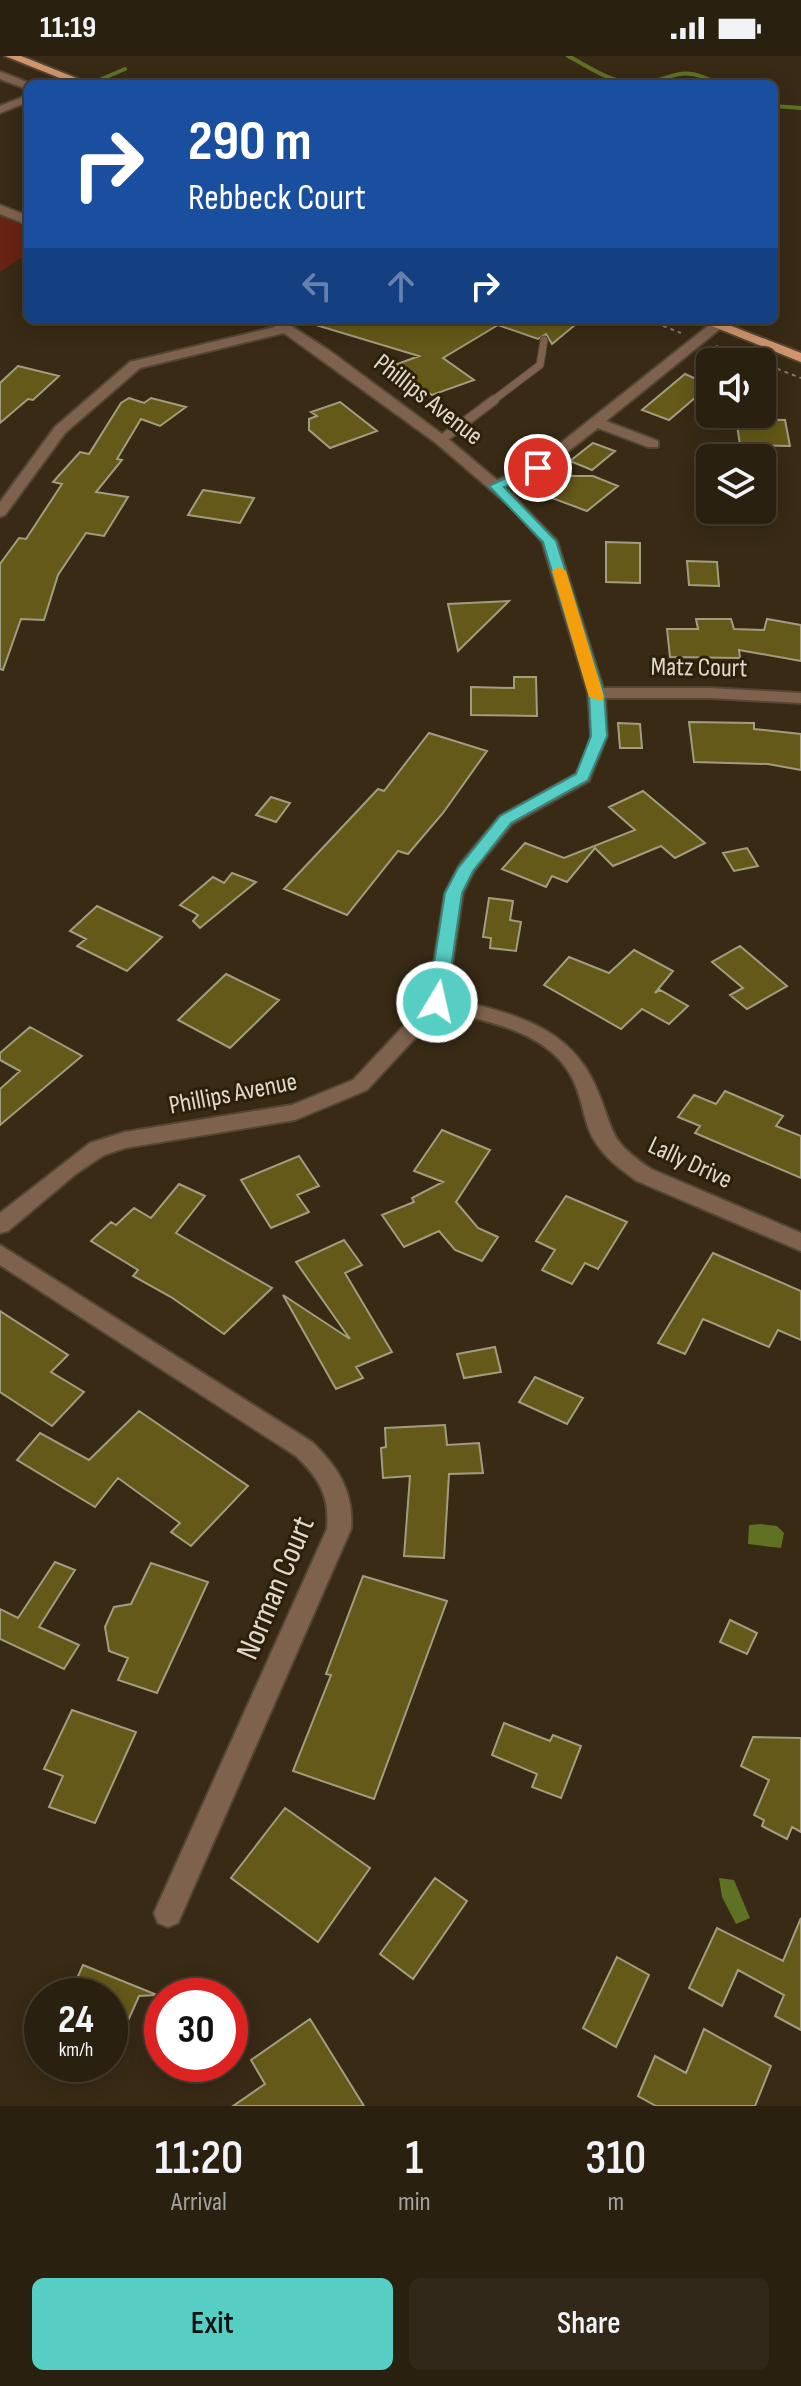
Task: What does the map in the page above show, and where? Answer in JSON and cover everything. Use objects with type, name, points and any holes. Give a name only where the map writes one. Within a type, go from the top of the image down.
[{"type":"main road","points":[[11,56],[76,80]]},
{"type":"main road","points":[[714,324],[801,358]]},
{"type":"street","points":[[0,75],[24,84]]},
{"type":"street","points":[[0,110],[24,100]]},
{"type":"street","points":[[0,209],[24,219]]},
{"type":"street","points":[[0,512],[60,430],[135,365],[279,324]]},
{"type":"street","name":"Phillips Avenue","points":[[0,1225],[70,1167],[97,1149],[125,1140],[295,1112],[360,1085],[437,1002],[454,893],[466,868],[506,820],[583,777],[599,736],[596,693],[549,541],[496,486],[441,440],[279,324]]},
{"type":"street","points":[[496,486],[538,468],[710,324]]},
{"type":"street","points":[[596,422],[653,444]]},
{"type":"street","name":"Matz Court","points":[[596,693],[710,693],[801,698]]},
{"type":"street","name":"Lally Drive","points":[[437,1002],[519,1026],[564,1053],[577,1067],[586,1087],[598,1131],[620,1160],[644,1175],[801,1242]]},
{"type":"street","name":"Norman Court","points":[[0,1254],[304,1449],[323,1466],[339,1497],[342,1509],[339,1529],[168,1913]]},
{"type":"lane","points":[[441,440],[540,365],[544,340]]},
{"type":"path","points":[[776,368],[801,378]]},
{"type":"shaded area","points":[[0,216],[24,226],[24,256],[0,272]]},
{"type":"shaded area","points":[[749,1525],[777,1526],[784,1533],[781,1548],[748,1544]]},
{"type":"shaded area","points":[[719,1878],[734,1880],[750,1918],[736,1924],[722,1897]]},
{"type":"building","points":[[576,324],[552,344],[546,334],[538,339],[498,325],[443,358],[474,380],[432,395],[392,366],[419,356],[316,325]]},
{"type":"building","points":[[18,366],[59,376],[33,400],[28,399],[0,423],[0,383]]},
{"type":"building","points":[[685,374],[696,379],[696,397],[669,420],[642,410]]},
{"type":"building","points":[[129,398],[144,403],[151,398],[186,407],[160,426],[141,419],[117,459],[122,460],[96,492],[128,497],[104,536],[86,533],[58,575],[44,620],[21,619],[3,670],[0,669],[0,564],[19,538],[26,539],[62,484],[53,482],[80,452],[89,454],[121,403]]},
{"type":"building","points":[[340,402],[377,431],[330,448],[309,430],[309,419],[317,416],[311,412]]},
{"type":"building","points":[[776,420],[785,420],[790,446],[740,444],[737,428],[776,428]]},
{"type":"building","points":[[593,443],[615,451],[592,470],[570,461]]},
{"type":"building","points":[[564,476],[593,476],[618,486],[587,511],[541,494]]},
{"type":"building","points":[[203,490],[254,498],[240,523],[188,515]]},
{"type":"building","points":[[606,542],[640,543],[640,583],[606,582]]},
{"type":"building","points":[[687,561],[717,562],[719,586],[689,585]]},
{"type":"building","points":[[509,601],[458,651],[448,604]]},
{"type":"building","points":[[696,619],[731,619],[734,629],[764,630],[767,619],[801,625],[801,661],[739,650],[740,658],[670,657],[667,629],[698,629]]},
{"type":"building","points":[[514,677],[536,677],[537,716],[471,715],[471,687],[514,688]]},
{"type":"building","points":[[689,722],[754,723],[754,729],[801,734],[801,770],[768,764],[694,762]]},
{"type":"building","points":[[618,723],[640,724],[642,748],[620,748]]},
{"type":"building","points":[[429,733],[487,751],[443,813],[408,854],[398,851],[347,915],[284,889],[378,789],[384,791]]},
{"type":"building","points":[[643,791],[705,843],[675,858],[661,846],[613,866],[595,848],[567,882],[552,876],[546,887],[502,869],[525,843],[564,858],[635,830],[609,807]]},
{"type":"building","points":[[271,797],[290,803],[276,822],[256,815]]},
{"type":"building","points":[[747,848],[758,866],[734,871],[723,853]]},
{"type":"building","points":[[232,873],[256,882],[200,928],[193,921],[198,915],[180,905],[213,877],[224,883]]},
{"type":"building","points":[[489,898],[513,901],[510,920],[521,922],[516,951],[490,948],[491,938],[483,937]]},
{"type":"building","points":[[97,906],[162,937],[127,971],[77,946],[86,939],[70,931]]},
{"type":"building","points":[[740,946],[787,986],[747,1009],[730,995],[743,988],[712,962]]},
{"type":"building","points":[[634,950],[673,971],[655,993],[660,990],[688,1006],[669,1024],[642,1009],[621,1029],[544,985],[569,957],[609,973]]},
{"type":"building","points":[[226,974],[279,1000],[230,1048],[178,1020]]},
{"type":"building","points":[[30,1027],[82,1056],[0,1125],[0,1089],[20,1071],[0,1060],[0,1053]]},
{"type":"building","points":[[725,1091],[783,1116],[776,1126],[801,1136],[801,1178],[695,1133],[700,1126],[678,1117],[694,1095],[716,1104]]},
{"type":"building","points":[[442,1130],[490,1150],[456,1202],[478,1228],[498,1237],[482,1261],[455,1250],[439,1231],[404,1247],[382,1215],[414,1202],[412,1198],[443,1182],[414,1171]]},
{"type":"building","points":[[299,1156],[319,1186],[297,1195],[309,1212],[271,1228],[241,1180]]},
{"type":"building","points":[[179,1184],[205,1196],[176,1233],[272,1288],[224,1334],[171,1297],[133,1276],[138,1270],[91,1241],[111,1222],[116,1225],[134,1208],[151,1218]]},
{"type":"building","points":[[566,1196],[627,1222],[598,1269],[585,1263],[572,1284],[542,1270],[555,1250],[536,1241]]},
{"type":"building","points":[[344,1240],[362,1265],[345,1273],[392,1352],[356,1367],[363,1378],[336,1389],[283,1295],[350,1339],[296,1262]]},
{"type":"building","points":[[713,1253],[801,1291],[801,1340],[778,1330],[769,1347],[703,1319],[685,1354],[658,1343]]},
{"type":"building","points":[[0,1311],[68,1355],[51,1372],[84,1392],[52,1426],[0,1392]]},
{"type":"building","points":[[495,1347],[501,1372],[464,1378],[457,1354]]},
{"type":"building","points":[[535,1377],[583,1398],[567,1424],[519,1402]]},
{"type":"building","points":[[139,1411],[248,1486],[191,1546],[171,1532],[180,1523],[118,1478],[95,1507],[17,1460],[40,1433],[89,1460]]},
{"type":"building","points":[[445,1425],[447,1445],[479,1443],[483,1473],[449,1474],[444,1558],[404,1556],[410,1476],[383,1478],[381,1448],[386,1447],[385,1428]]},
{"type":"building","points":[[55,1562],[75,1570],[39,1627],[79,1645],[64,1669],[0,1639],[0,1609],[18,1618]]},
{"type":"building","points":[[151,1563],[208,1582],[157,1693],[118,1680],[128,1658],[109,1651],[105,1627],[114,1607],[131,1604]]},
{"type":"building","points":[[363,1576],[447,1601],[374,1799],[293,1771],[331,1675],[326,1674]]},
{"type":"building","points":[[730,1620],[757,1633],[747,1654],[720,1642]]},
{"type":"building","points":[[72,1710],[136,1732],[95,1823],[49,1807],[63,1776],[44,1769]]},
{"type":"building","points":[[504,1723],[550,1741],[553,1735],[581,1746],[561,1798],[532,1787],[537,1774],[492,1755]]},
{"type":"building","points":[[753,1737],[801,1738],[801,1832],[792,1827],[787,1839],[762,1826],[764,1820],[754,1815],[769,1780],[741,1766]]},
{"type":"building","points":[[285,1808],[370,1868],[318,1942],[231,1878]]},
{"type":"building","points":[[435,1878],[467,1901],[413,1979],[380,1954]]},
{"type":"building","points":[[801,1918],[801,2030],[775,2016],[784,1995],[738,1970],[722,2006],[689,1988],[717,1928],[783,1961]]},
{"type":"building","points":[[617,1957],[649,1975],[616,2047],[583,2028]]},
{"type":"building","points":[[83,1965],[115,1978],[77,1978]]},
{"type":"building","points":[[128,1983],[144,1990],[144,1996],[139,1996],[128,2021]]},
{"type":"building","points":[[310,2019],[364,2106],[233,2106],[265,2084],[251,2060]]},
{"type":"building","points":[[704,2029],[771,2066],[755,2106],[656,2106],[638,2096],[655,2056],[686,2073]]},
{"type":"waterway","points":[[568,56],[617,80]]},
{"type":"waterway","points":[[99,80],[125,69]]},
{"type":"waterway","points":[[658,80],[682,74],[709,80]]},
{"type":"waterway","points":[[778,106],[801,108]]},
{"type":"slow traffic","points":[[559,571],[597,697]]},
{"type":"route","points":[[437,1002],[454,893],[466,868],[506,820],[583,777],[599,736],[596,693],[549,541],[496,486],[538,468]]}]
